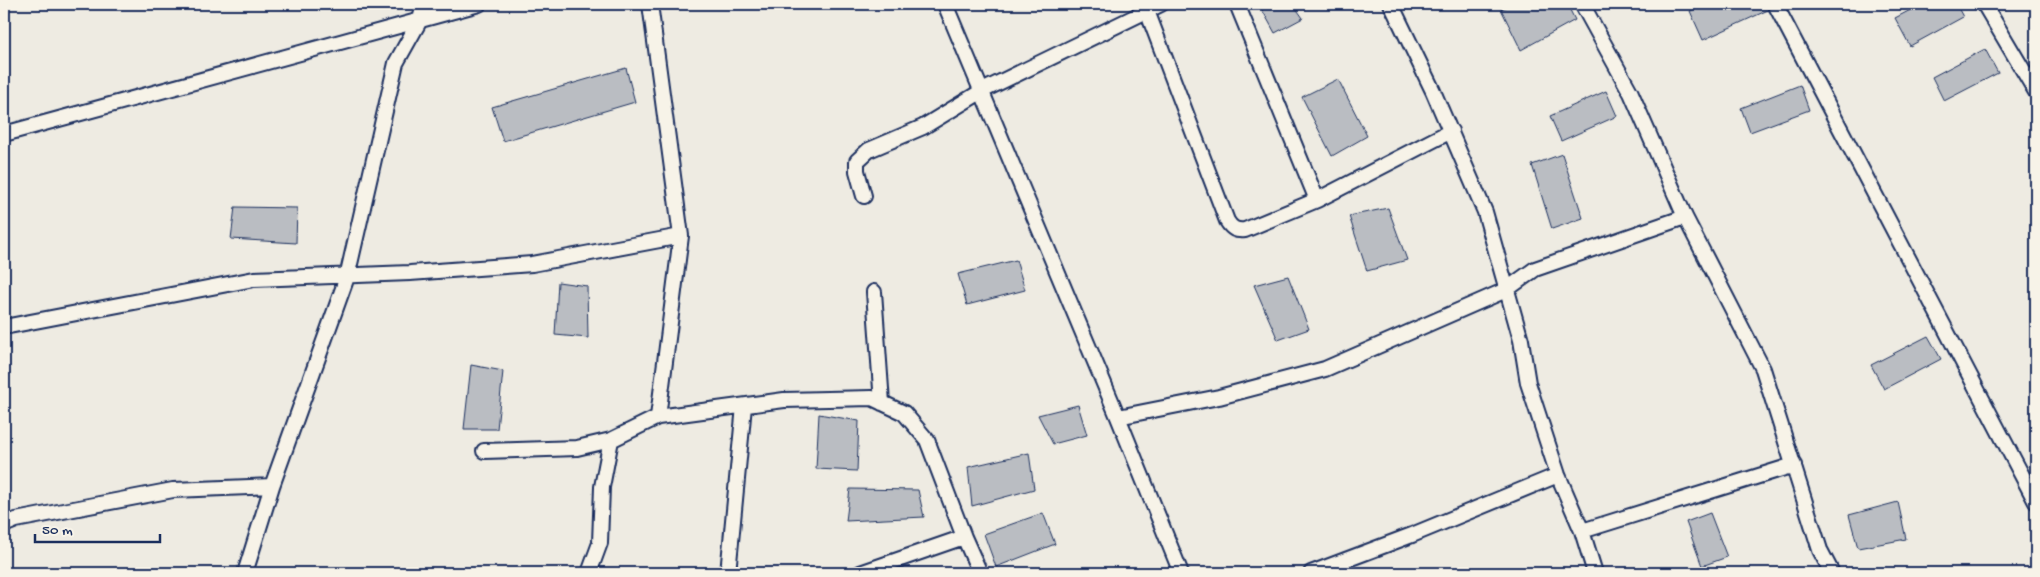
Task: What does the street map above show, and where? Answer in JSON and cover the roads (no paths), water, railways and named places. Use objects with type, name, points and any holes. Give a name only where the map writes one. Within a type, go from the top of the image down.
[{"type":"street","points":[[245,573],[272,486],[347,277],[396,63],[420,20],[424,4]]},
{"type":"street","points":[[4,134],[479,4]]},
{"type":"street","points":[[650,4],[681,236],[658,417]]},
{"type":"street","points":[[945,4],[1118,417],[1181,573]]},
{"type":"street","points":[[864,196],[857,171],[857,161],[869,150],[922,127],[982,91],[1161,4]]},
{"type":"street","points":[[1237,4],[1317,200]]},
{"type":"street","points":[[1391,4],[1451,131],[1485,212],[1521,340],[1528,383],[1558,475],[1582,531],[1595,573]]},
{"type":"street","points":[[1582,4],[1631,93],[1685,217],[1763,369],[1820,550],[1832,573]]},
{"type":"street","points":[[1775,4],[2036,502]]},
{"type":"street","points":[[1989,5],[2036,92]]},
{"type":"street","points":[[1147,11],[1231,227],[1237,231],[1245,230],[1317,200],[1451,131]]},
{"type":"street","points":[[1118,417],[1219,397],[1325,369],[1506,290],[1535,269],[1685,217]]},
{"type":"street","points":[[4,327],[254,280],[347,277],[532,264],[681,236]]},
{"type":"street","points":[[874,292],[882,402]]},
{"type":"street","points":[[484,452],[577,448],[611,440],[658,417],[784,400],[872,398],[904,413],[927,440],[964,537],[980,573]]},
{"type":"street","points":[[728,573],[744,406]]},
{"type":"street","points":[[589,573],[600,543],[602,487],[611,440]]},
{"type":"street","points":[[1582,531],[1794,465]]},
{"type":"street","points":[[1312,573],[1412,536],[1558,475]]},
{"type":"street","points":[[4,525],[16,520],[174,490],[272,486]]},
{"type":"street","points":[[860,573],[964,537]]}]
